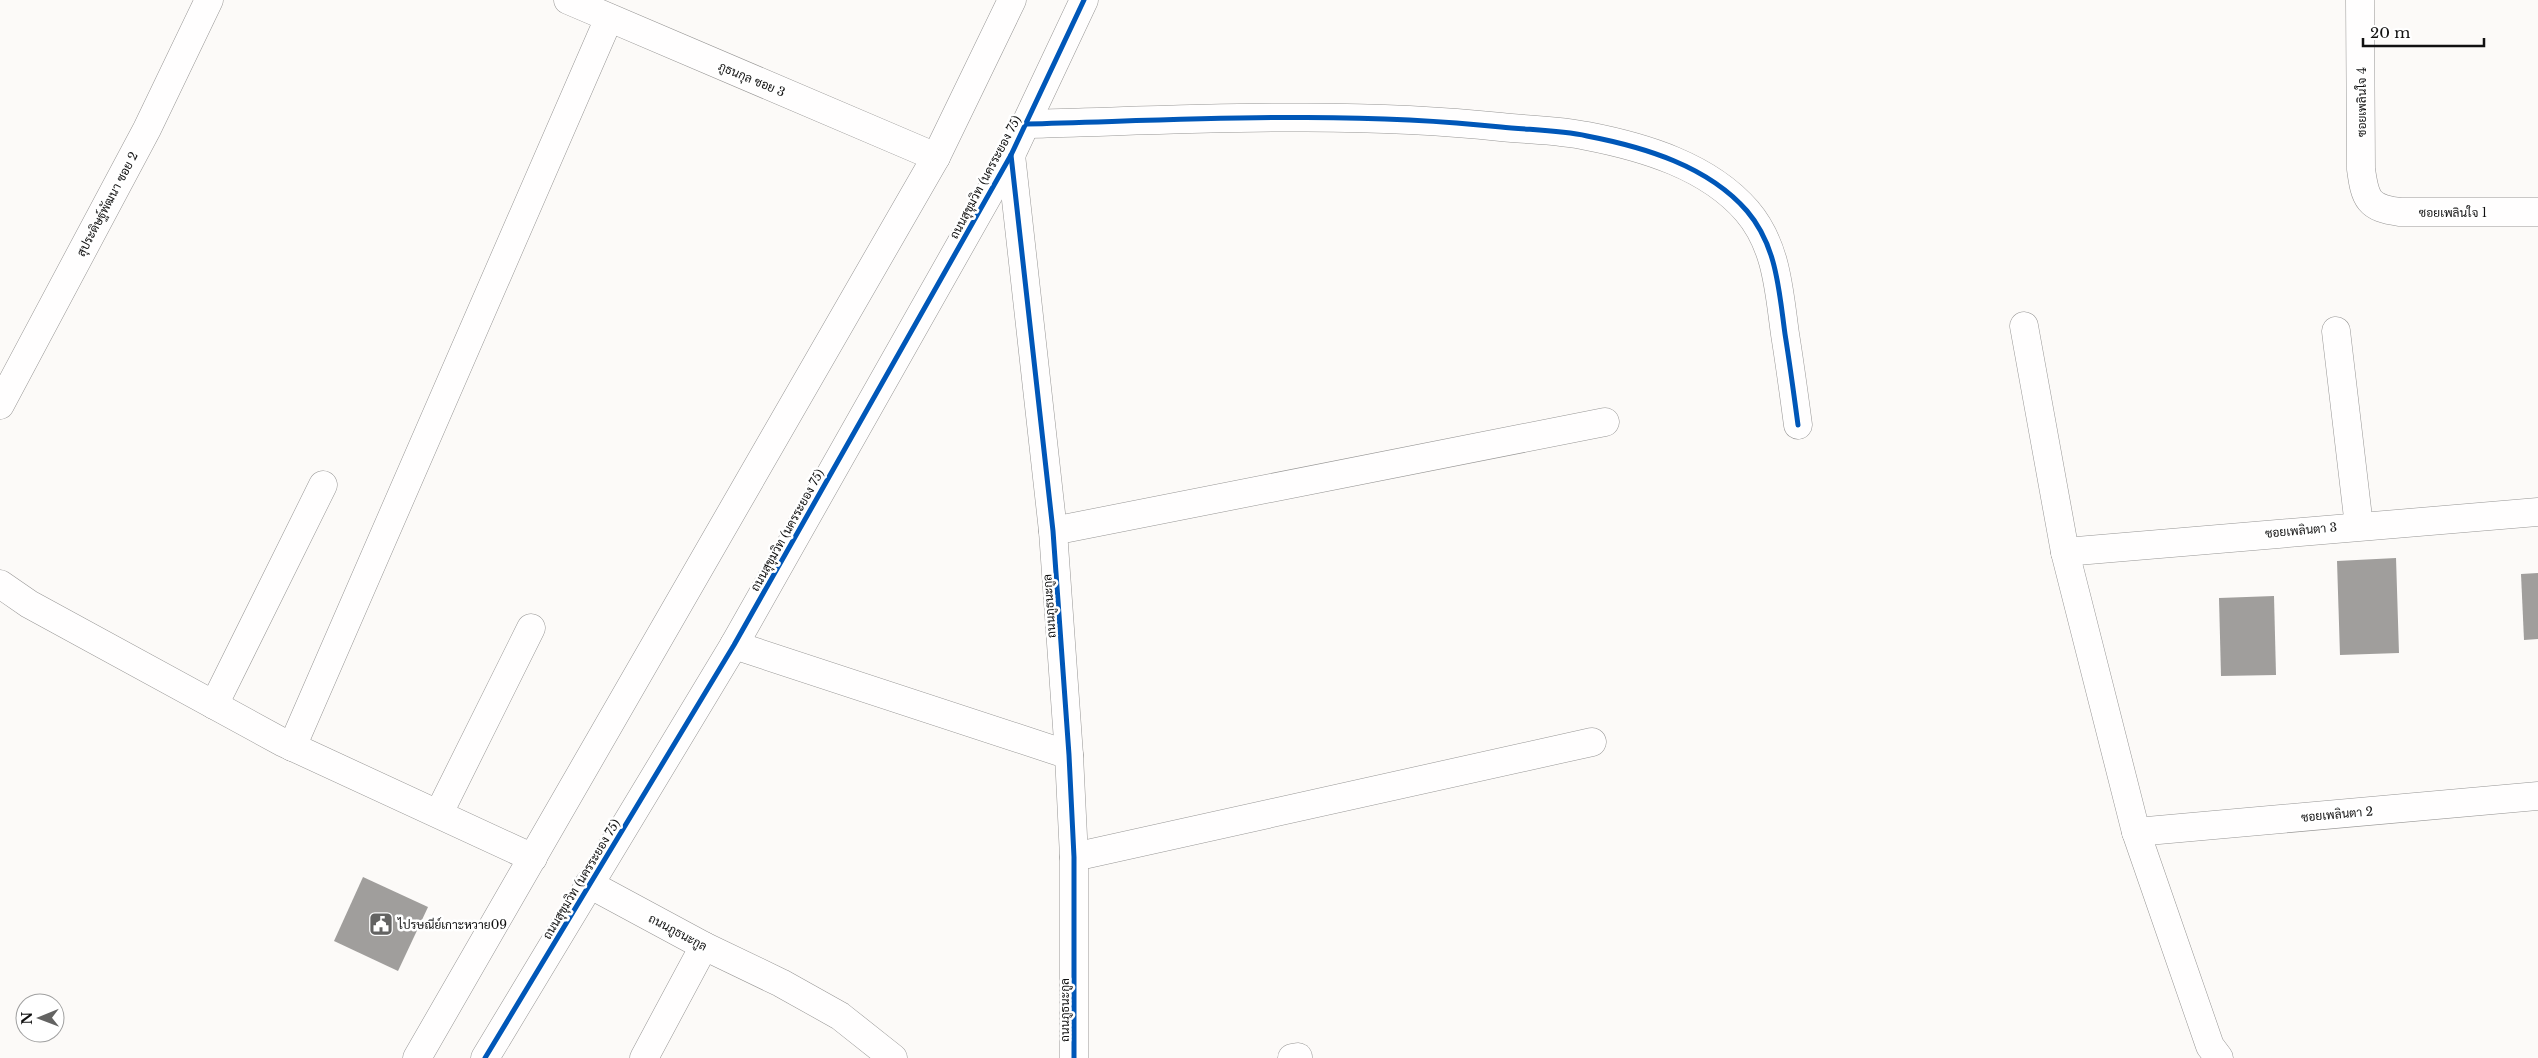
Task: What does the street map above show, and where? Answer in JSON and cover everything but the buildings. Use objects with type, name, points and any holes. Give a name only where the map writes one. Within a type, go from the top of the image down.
[{"type":"street","name":"สุประดิษฐ์พัฒนา ซอย 2","points":[[0,405],[147,129],[209,0]]},
{"type":"street","name":"ภูธนกุล ซอย 3","points":[[568,0],[936,157]]},
{"type":"street","points":[[417,1058],[936,157],[1012,0]]},
{"type":"street","name":"ถนนสุขุมวิท (นครระยอง 75)","points":[[485,1058],[734,645],[1011,155],[1084,0]]},
{"type":"street","name":"ซอยเพลินใจ 4","points":[[2360,0],[2361,168],[2364,188],[2370,203]]},
{"type":"street","points":[[292,746],[609,18]]},
{"type":"street","points":[[1026,124],[1340,117],[1462,123],[1585,136],[1619,144],[1680,164],[1703,175],[1727,192],[1747,211],[1765,238],[1776,270],[1798,425]]},
{"type":"street","name":"ถนนภูธนะกูล","points":[[1011,155],[1053,531],[1069,755],[1074,857],[1074,1058]]},
{"type":"street","name":"ซอยเพลินใจ 1","points":[[2370,203],[2383,210],[2400,212],[2538,212]]},
{"type":"street","points":[[2024,326],[2065,552],[2136,832],[2210,1046],[2219,1058]]},
{"type":"street","points":[[2336,332],[2359,526]]},
{"type":"street","points":[[1053,531],[1605,422]]},
{"type":"street","points":[[214,705],[323,484]]},
{"type":"street","name":"ซอยเพลินตา 3","points":[[2065,552],[2538,512]]},
{"type":"street","points":[[4,594],[29,604],[292,746],[532,858]]},
{"type":"street","points":[[439,813],[530,628]]},
{"type":"street","points":[[734,645],[1069,755]]},
{"type":"street","points":[[1074,857],[1592,742]]},
{"type":"street","name":"ซอยเพลินตา 2","points":[[2136,832],[2538,796]]},
{"type":"street","name":"ถนนภูธนะกูล","points":[[589,884],[704,946],[781,983],[840,1016],[893,1058]]},
{"type":"street","points":[[644,1058],[704,946]]},
{"type":"cycle path","points":[[485,1058],[734,645],[1011,155],[1084,0]]},
{"type":"cycle path","points":[[1026,124],[1264,118],[1382,119],[1442,122],[1576,134],[1631,146],[1674,161],[1694,170],[1731,195],[1747,211],[1765,239],[1771,254],[1778,285],[1798,425]]},
{"type":"cycle path","points":[[1011,155],[1053,531],[1069,755],[1074,857],[1074,1058]]},
{"type":"place","name":"ไปรษณีย์เกาะหวาย09","points":[[381,924]]}]
